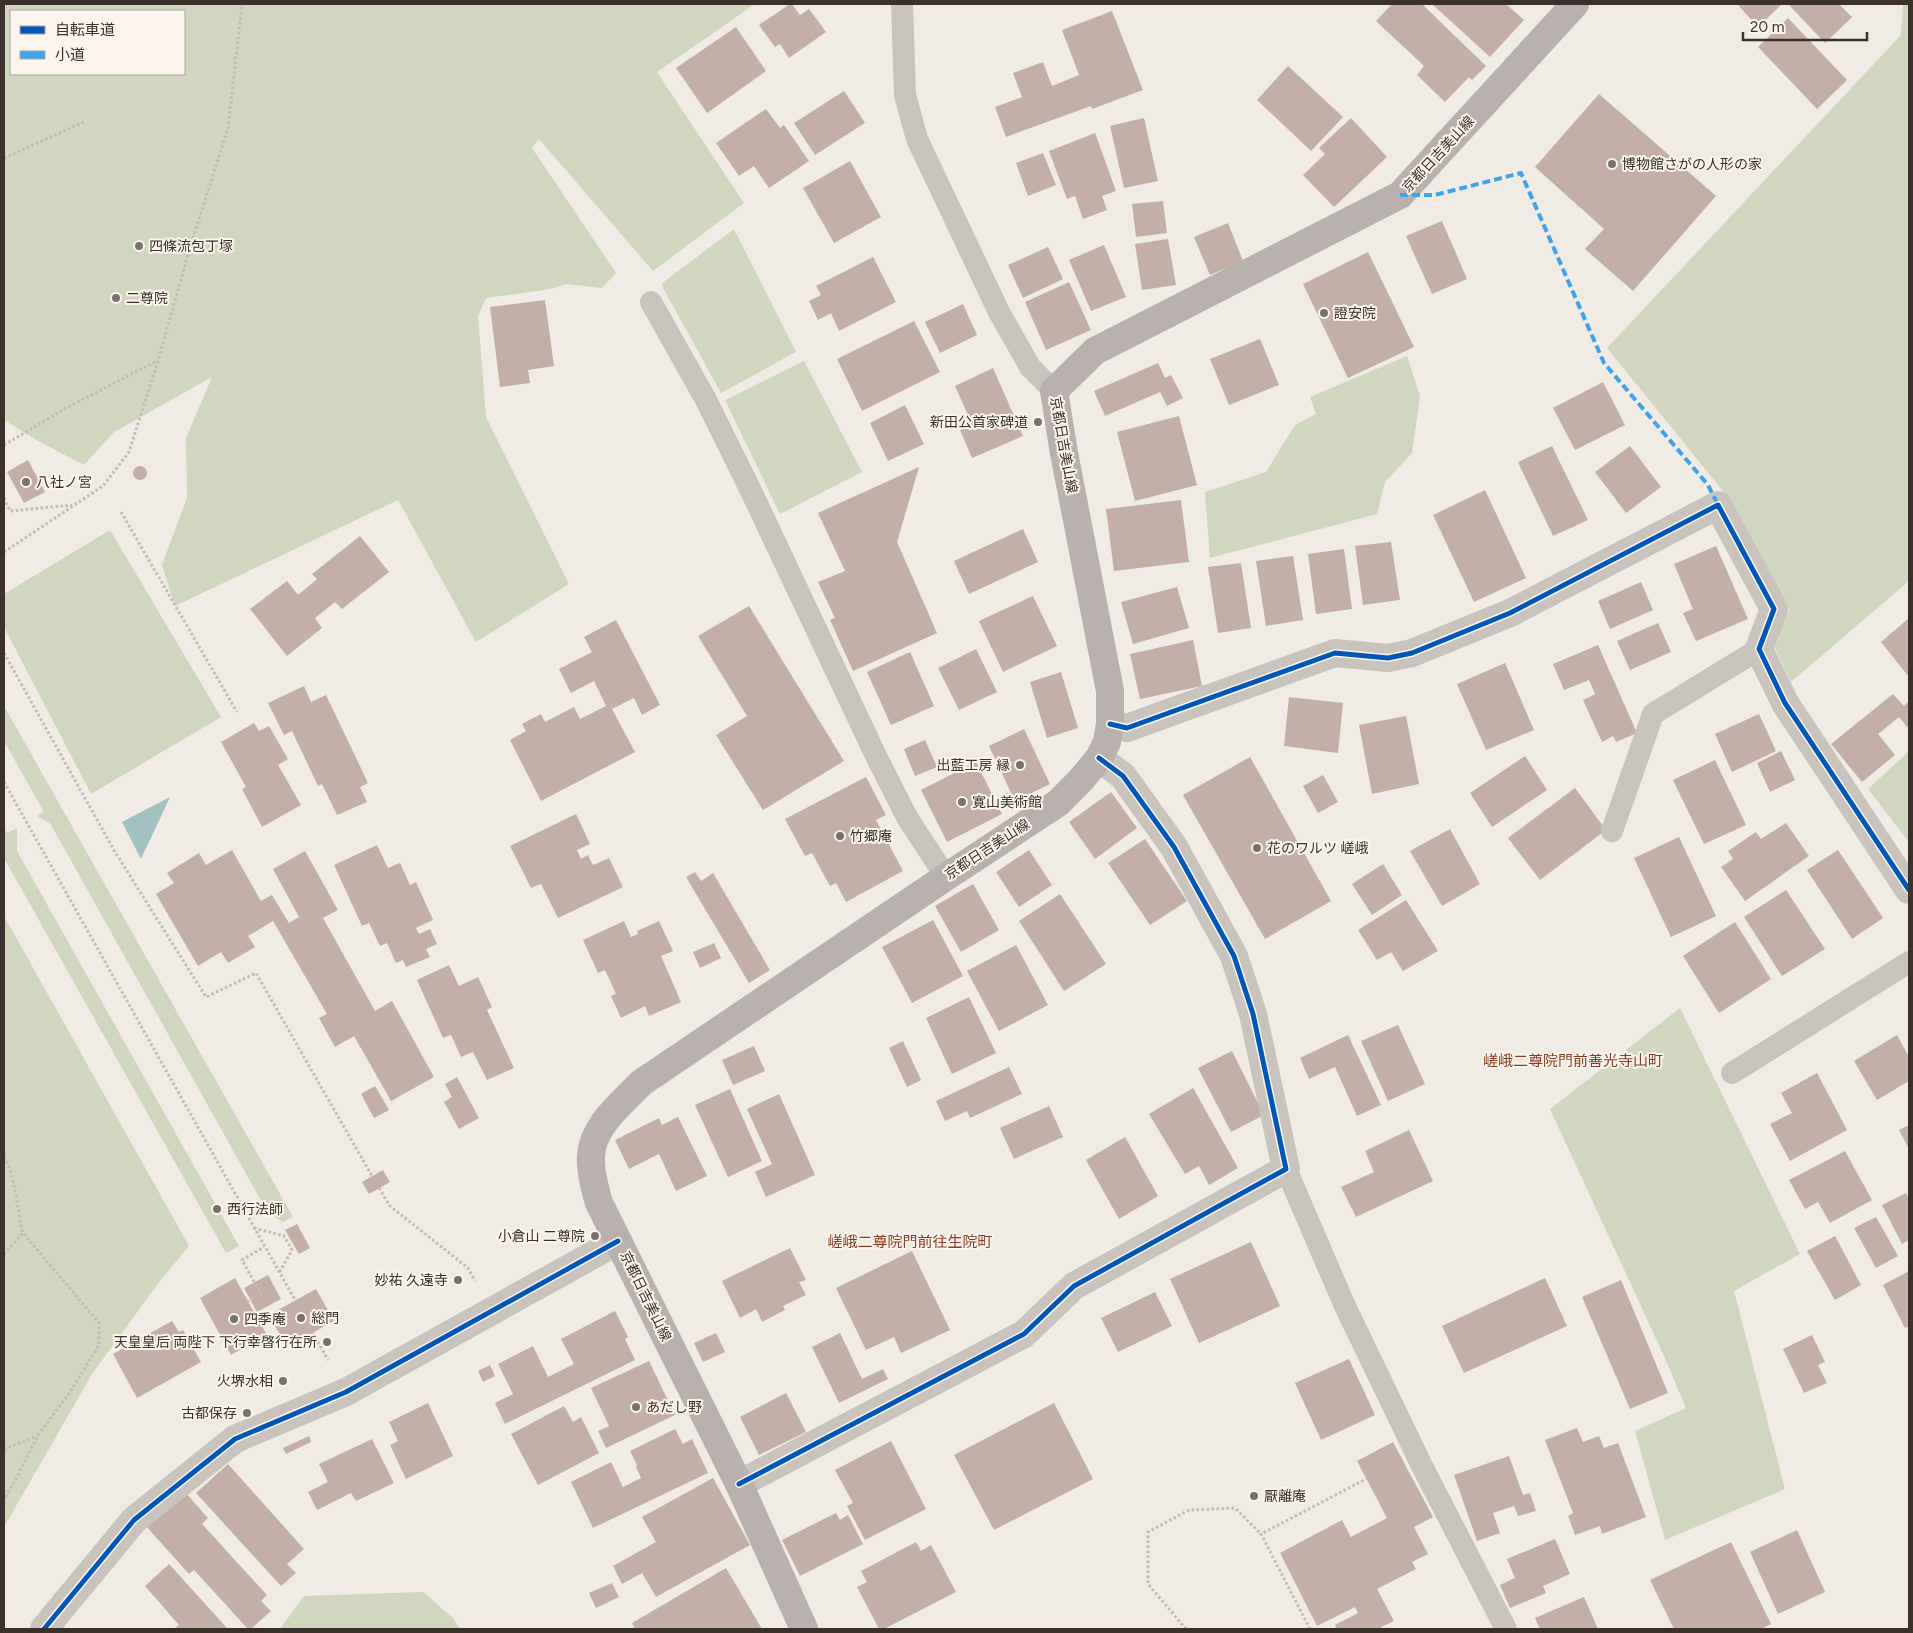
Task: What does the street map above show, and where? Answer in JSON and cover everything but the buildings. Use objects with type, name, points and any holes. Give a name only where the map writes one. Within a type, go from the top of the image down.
[{"type":"main road","name":"京都日吉美山線","points":[[804,1629],[740,1484],[600,1203],[593,1181],[590,1156],[595,1138],[604,1123],[641,1083],[1058,803],[1099,758],[1107,742],[1110,724],[1110,691],[1064,454],[1054,390],[1095,351],[1400,195],[1575,4]]},
{"type":"street","points":[[1110,724],[1127,728],[1334,653],[1388,658],[1412,653],[1510,613],[1718,505],[1774,609],[1759,648],[1785,703],[1909,890]]},
{"type":"street","points":[[740,1484],[1024,1334],[1074,1286],[1286,1169],[1253,1014],[1234,956],[1174,847],[1123,776],[1099,758]]},
{"type":"street","points":[[44,1629],[134,1520],[235,1439],[346,1392],[618,1240]]},
{"type":"lane","points":[[902,4],[905,95],[917,139],[999,312],[1030,368],[1054,390]]},
{"type":"lane","points":[[651,302],[710,408],[752,491],[877,758],[908,819],[946,877]]},
{"type":"lane","points":[[1612,831],[1653,714],[1759,648]]},
{"type":"lane","points":[[1732,1072],[1909,962]]},
{"type":"lane","points":[[1286,1169],[1344,1304],[1422,1466],[1506,1629]]},
{"type":"path","points":[[4,552],[103,486],[129,452],[228,128],[242,4]]},
{"type":"path","points":[[4,158],[86,121]]},
{"type":"path","points":[[4,445],[66,408],[158,361]]},
{"type":"path","points":[[4,498],[10,511],[73,505]]},
{"type":"path","points":[[121,512],[237,712]]},
{"type":"path","points":[[4,653],[114,852],[206,997],[256,974],[372,1176]]},
{"type":"path","points":[[4,782],[295,1300]]},
{"type":"path","points":[[4,1157],[10,1165],[23,1233],[99,1323],[99,1345],[68,1395],[38,1435],[4,1499]]},
{"type":"path","points":[[379,1188],[390,1206],[468,1268],[489,1311]]},
{"type":"path","points":[[254,1228],[284,1236],[292,1250],[279,1274]]},
{"type":"path","points":[[4,1254],[23,1233]]},
{"type":"path","points":[[247,1302],[261,1294],[242,1260],[264,1247]]},
{"type":"path","points":[[4,1449],[38,1435]]},
{"type":"path","points":[[1262,1534],[1366,1479]]},
{"type":"path","points":[[1186,1629],[1148,1584],[1148,1532],[1189,1510],[1235,1508],[1262,1534],[1310,1629]]},
{"type":"green space","points":[[4,4],[755,4],[657,72],[744,203],[653,271],[539,139],[532,148],[616,273],[602,288],[566,284],[551,289],[486,298],[478,316],[486,417],[569,584],[476,642],[398,500],[175,606],[162,565],[187,498],[186,438],[212,377],[114,432],[84,465],[38,441],[4,420]]},
{"type":"green space","points":[[1903,4],[1909,4],[1909,581],[1791,682],[1774,646],[1789,610],[1723,491],[1607,348],[1901,35]]},
{"type":"green space","points":[[734,229],[796,352],[721,393],[661,284]]},
{"type":"green space","points":[[1407,356],[1420,396],[1412,453],[1385,482],[1377,514],[1210,558],[1205,492],[1266,472],[1295,425],[1316,414],[1310,397]]},
{"type":"green space","points":[[804,361],[862,472],[780,514],[725,400]]},
{"type":"green space","points":[[110,530],[221,717],[91,794],[4,627],[4,594]]},
{"type":"green space","points":[[4,706],[293,1217],[283,1222],[268,1213],[50,823],[37,816],[44,812],[4,741]]},
{"type":"green space","points":[[1909,751],[1909,842],[1868,789]]},
{"type":"green space","points":[[4,828],[7,833],[17,828],[17,851],[239,1246],[226,1253],[4,858]]},
{"type":"green space","points":[[4,916],[189,1246],[160,1281],[92,1374],[4,1527]]},
{"type":"green space","points":[[1680,1008],[1800,1254],[1734,1291],[1785,1489],[1665,1540],[1635,1431],[1686,1408],[1664,1356],[1550,1109]]},
{"type":"green space","points":[[423,1592],[453,1618],[460,1629],[280,1629],[304,1596]]},
{"type":"water","points":[[170,797],[141,859],[122,822]]},
{"type":"marked path","points":[[1400,195],[1435,195],[1521,173],[1604,363],[1708,485],[1718,505]]},
{"type":"cycle path","points":[[1110,724],[1127,728],[1335,653],[1388,658],[1412,653],[1510,613],[1718,505],[1774,609],[1759,649],[1785,703],[1909,890]]},
{"type":"cycle path","points":[[739,1484],[1024,1334],[1074,1286],[1286,1169],[1253,1014],[1234,956],[1174,847],[1123,776],[1099,758]]},
{"type":"cycle path","points":[[44,1629],[134,1520],[235,1439],[346,1392],[618,1241]]},
{"type":"place","name":"博物館さがの人形の家","points":[[1612,164]]},
{"type":"place","name":"四條流包丁塚","points":[[139,246]]},
{"type":"place","name":"二尊院","points":[[116,298]]},
{"type":"place","name":"證安院","points":[[1324,313]]},
{"type":"place","name":"新田公首家碑道","points":[[1038,422]]},
{"type":"place","name":"八社ノ宮","points":[[26,482]]},
{"type":"place","name":"出藍工房 縁","points":[[1020,765]]},
{"type":"place","name":"寛山美術館","points":[[962,802]]},
{"type":"place","name":"竹郷庵","points":[[840,836]]},
{"type":"place","name":"花のワルツ 嵯峨","points":[[1257,848]]},
{"type":"place","name":"西行法師","points":[[217,1209]]},
{"type":"place","name":"小倉山 二尊院","points":[[595,1236]]},
{"type":"place","name":"妙祐 久遠寺","points":[[458,1280]]},
{"type":"place","name":"総門","points":[[301,1318]]},
{"type":"place","name":"四季庵","points":[[234,1319]]},
{"type":"place","name":"天皇皇后 両陛下 下行幸晵行在所","points":[[327,1342]]},
{"type":"place","name":"火堺水相","points":[[283,1381]]},
{"type":"place","name":"あだし野","points":[[636,1407]]},
{"type":"place","name":"古都保存","points":[[247,1413]]},
{"type":"place","name":"厭離庵","points":[[1254,1496]]},
{"type":"district","name":"嵯峨二尊院門前善光寺山町","points":[[1573,1061]]},
{"type":"district","name":"嵯峨二尊院門前往生院町","points":[[910,1242]]}]
